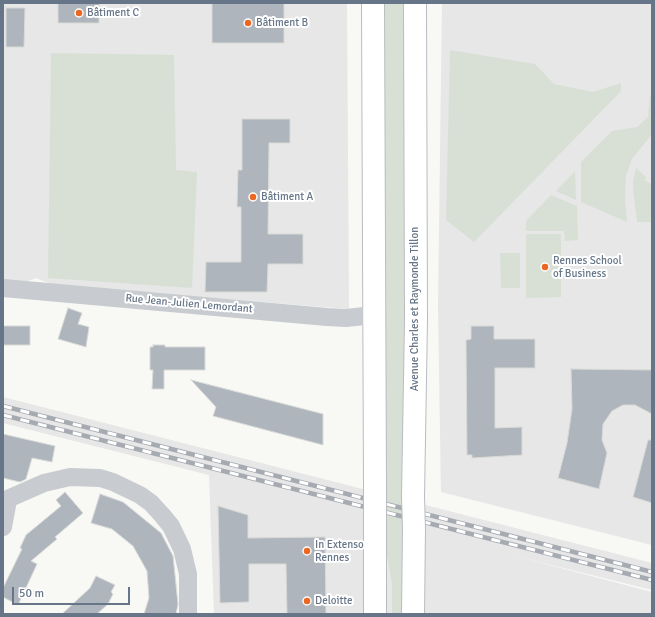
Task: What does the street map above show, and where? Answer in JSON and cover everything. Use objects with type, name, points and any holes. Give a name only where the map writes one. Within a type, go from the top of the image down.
[{"type":"main road","points":[[373,3],[375,614]]},
{"type":"main road","name":"Avenue Charles et Raymonde Tillon","points":[[414,614],[413,497],[416,320],[415,3]]},
{"type":"street","name":"Rue Jean-Julien Lemordant","points":[[3,288],[327,317],[346,318],[374,316]]},
{"type":"street","points":[[3,527],[6,501],[44,483],[70,477],[100,478],[113,482],[140,495],[151,503],[171,526],[182,549],[188,574],[188,614]]},
{"type":"shaded area","points":[[3,3],[347,3],[349,309],[53,285],[36,278],[23,283],[3,280]]},
{"type":"shaded area","points":[[385,3],[408,3],[407,614],[392,614],[392,584],[383,533]]},
{"type":"shaded area","name":"Rennes School of Business","points":[[442,3],[652,3],[652,545],[441,492],[438,307]]},
{"type":"shaded area","points":[[450,50],[535,64],[554,84],[593,92],[621,83],[621,91],[474,242],[446,220]]},
{"type":"shaded area","points":[[51,53],[174,55],[176,170],[197,172],[192,288],[48,278]]},
{"type":"shaded area","points":[[652,94],[652,134],[632,159],[626,176],[625,199],[627,222],[581,202],[581,162],[612,131],[637,127],[648,117],[650,96]]},
{"type":"shaded area","points":[[636,168],[647,178],[644,179],[652,185],[652,222],[637,222],[633,189]]},
{"type":"shaded area","points":[[575,171],[576,200],[556,191]]},
{"type":"shaded area","points":[[551,195],[577,206],[578,240],[565,241],[564,231],[526,231],[526,221]]},
{"type":"shaded area","points":[[526,234],[561,234],[561,297],[526,298]]},
{"type":"shaded area","points":[[500,253],[520,253],[520,288],[501,288]]},
{"type":"shaded area","points":[[3,397],[652,563],[652,590],[511,555],[652,592],[652,614],[214,614],[209,475],[3,423]]},
{"type":"building","name":"Bâtiment C","points":[[58,3],[99,3],[99,23],[58,23]]},
{"type":"building","name":"Bâtiment B","points":[[212,3],[284,3],[284,43],[212,43]]},
{"type":"building","points":[[6,8],[25,8],[24,47],[6,47]]},
{"type":"building","name":"Bâtiment A","points":[[242,119],[290,119],[290,143],[269,143],[268,234],[303,234],[303,264],[268,264],[267,292],[205,292],[206,262],[241,262],[241,207],[237,207],[238,170],[242,170]]},
{"type":"building","points":[[68,308],[82,313],[78,324],[89,327],[86,347],[58,339]]},
{"type":"building","points":[[3,326],[30,326],[30,345],[3,345]]},
{"type":"building","points":[[471,326],[494,326],[494,339],[535,339],[535,368],[495,368],[495,428],[522,427],[522,455],[472,458],[472,455],[467,455],[466,340],[471,339]]},
{"type":"building","points":[[153,345],[165,345],[165,347],[205,347],[205,370],[164,370],[164,389],[152,389],[153,370],[150,370],[150,347],[153,347]]},
{"type":"building","points":[[571,369],[652,370],[652,414],[635,405],[623,405],[612,411],[603,424],[602,440],[607,453],[599,489],[558,478],[567,443],[572,409]]},
{"type":"building","points":[[191,380],[323,414],[323,445],[213,416],[216,407]]},
{"type":"building","points":[[3,434],[55,446],[52,462],[32,458],[26,479],[20,482],[3,478]]},
{"type":"building","points":[[648,440],[652,440],[652,503],[633,497]]},
{"type":"building","points":[[65,492],[83,513],[55,537],[57,539],[31,561],[37,564],[18,605],[3,597],[3,588],[22,549],[20,548],[26,535],[61,506],[56,500]]},
{"type":"building","points":[[100,494],[123,502],[161,533],[173,556],[178,604],[176,614],[144,614],[149,598],[147,571],[133,546],[112,529],[91,523]]},
{"type":"building","points":[[218,506],[248,515],[248,538],[325,537],[326,614],[287,614],[286,564],[249,564],[249,602],[220,603]]},
{"type":"building","points":[[96,576],[115,585],[111,592],[113,594],[108,604],[97,614],[62,614],[90,588]]},
{"type":"railway","points":[[3,406],[652,572]]},
{"type":"railway","points":[[3,415],[652,580]]},
{"type":"place","name":"Bâtiment C","points":[[79,13]]},
{"type":"place","name":"Bâtiment B","points":[[248,23]]},
{"type":"place","name":"Bâtiment A","points":[[253,197]]},
{"type":"place","name":"Rennes School of Business","points":[[545,267]]},
{"type":"place","name":"In Extenso Rennes","points":[[307,551]]},
{"type":"place","name":"Deloitte","points":[[307,601]]}]
